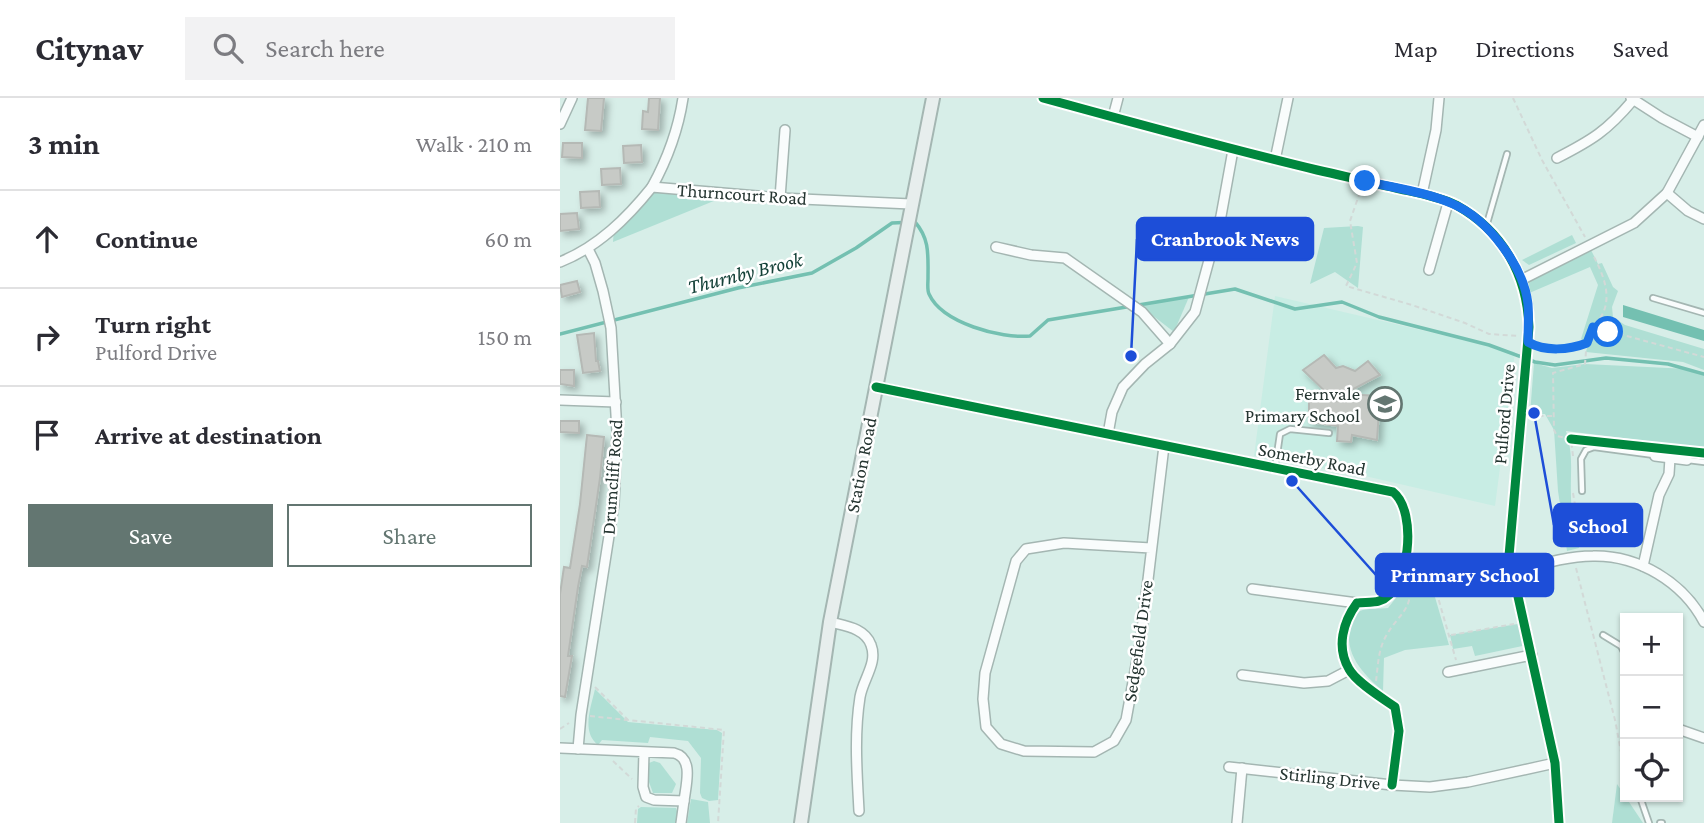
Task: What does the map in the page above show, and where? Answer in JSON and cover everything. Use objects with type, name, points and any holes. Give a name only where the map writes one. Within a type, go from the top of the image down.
[{"type":"street","points":[[560,124],[572,98]]},
{"type":"street","points":[[652,187],[666,162],[678,130],[683,98]]},
{"type":"street","name":"Pulford Drive","points":[[1043,98],[1233,150],[1422,194],[1455,205],[1486,228],[1509,254],[1528,302],[1528,342],[1509,555],[1555,763],[1559,823]]},
{"type":"street","points":[[1113,117],[1118,98]]},
{"type":"street","points":[[1275,160],[1288,98]]},
{"type":"street","points":[[1422,194],[1436,130],[1439,98]]},
{"type":"street","points":[[1557,158],[1592,140],[1616,120],[1632,99],[1698,137]]},
{"type":"street","name":"Station Road","points":[[800,823],[830,622],[932,103]]},
{"type":"street","points":[[1521,280],[1634,223],[1667,193],[1704,125]]},
{"type":"street","points":[[780,198],[785,130]]},
{"type":"street","points":[[1108,435],[1112,412],[1123,387],[1145,364],[1170,344],[1195,312],[1221,215],[1233,150]]},
{"type":"street","name":"Thurncourt Road","points":[[560,262],[588,249],[614,229],[652,187],[780,198],[911,204]]},
{"type":"street","points":[[1667,193],[1688,211],[1704,219]]},
{"type":"street","points":[[1429,270],[1448,203]]},
{"type":"street","points":[[996,247],[1031,255],[1065,258],[1142,312],[1170,344]]},
{"type":"street","name":"Drumcliff Road","points":[[578,750],[614,504],[616,402],[611,328],[595,263],[588,249]]},
{"type":"street","name":"Somerby Road","points":[[876,387],[1393,492],[1399,497],[1406,511],[1409,535],[1395,589],[1380,601],[1357,603]]},
{"type":"street","points":[[560,400],[616,402]]},
{"type":"street","name":"Sedgefield Drive","points":[[1151,548],[1064,543],[1027,550],[1016,561],[985,673],[983,699],[986,727],[1002,744],[1024,751],[1094,751],[1114,741],[1126,720],[1141,638],[1164,446]]},
{"type":"street","points":[[1655,456],[1688,460]]},
{"type":"street","points":[[1643,566],[1659,495],[1669,474],[1671,458]]},
{"type":"street","points":[[1513,572],[1555,561],[1594,556],[1629,560],[1669,580],[1695,604],[1704,622]]},
{"type":"street","points":[[1252,589],[1357,603],[1345,619],[1342,644],[1349,670],[1395,707],[1399,731],[1392,785]]},
{"type":"street","points":[[830,622],[860,631],[872,645],[872,664],[861,693],[857,725],[859,811]]},
{"type":"street","points":[[1448,672],[1532,655]]},
{"type":"street","points":[[1242,675],[1304,683],[1328,681],[1349,670]]},
{"type":"street","points":[[1683,731],[1704,738]]},
{"type":"street","points":[[560,748],[674,753],[684,758],[687,766],[681,823]]},
{"type":"street","points":[[644,752],[643,793],[646,797],[654,800],[684,801]]},
{"type":"street","name":"Stirling Drive","points":[[1229,767],[1430,787],[1555,763]]},
{"type":"street","points":[[1237,823],[1242,768]]},
{"type":"lane","points":[[1486,228],[1507,155]]},
{"type":"lane","points":[[1653,298],[1704,313]]},
{"type":"lane","points":[[1275,469],[1280,434],[1290,429],[1329,433]]},
{"type":"lane","points":[[1581,491],[1581,459],[1586,450],[1594,447],[1655,456]]},
{"type":"lane","points":[[1688,460],[1704,462]]},
{"type":"lane","points":[[1603,635],[1620,645]]},
{"type":"lane","points":[[1642,802],[1649,823]]},
{"type":"path","points":[[1513,98],[1542,160],[1589,246],[1600,269],[1607,294],[1607,303],[1587,343],[1585,364],[1553,373],[1557,436],[1584,440]]},
{"type":"path","points":[[1365,181],[1350,221],[1357,263],[1346,286],[1465,323],[1489,334],[1519,336],[1537,347],[1566,349],[1587,343]]},
{"type":"path","points":[[1593,327],[1704,357]]},
{"type":"path","points":[[1522,416],[1554,416]]},
{"type":"path","points":[[1571,439],[1574,464]]},
{"type":"path","points":[[1574,487],[1573,499],[1582,548],[1575,570],[1589,614],[1620,746]]},
{"type":"path","points":[[1406,554],[1426,560],[1459,670]]},
{"type":"path","points":[[1374,692],[1380,649],[1386,636],[1409,606],[1412,595],[1406,554]]},
{"type":"path","points":[[1450,635],[1524,623]]},
{"type":"path","points":[[586,684],[595,686],[628,720]]},
{"type":"path","points":[[581,715],[724,730],[718,823]]},
{"type":"path","points":[[609,751],[610,758],[635,781],[643,781]]},
{"type":"path","points":[[635,823],[636,808],[646,797]]},
{"type":"shaded area","points":[[652,187],[731,194],[613,242],[614,229]]},
{"type":"shaded area","points":[[1363,227],[1358,288],[1335,272],[1310,284],[1324,228]]},
{"type":"shaded area","points":[[1572,235],[1576,243],[1529,265],[1522,260]]},
{"type":"shaded area","points":[[1589,246],[1598,264],[1602,263],[1613,287],[1618,291],[1612,307],[1613,317],[1625,325],[1704,349],[1704,370],[1683,362],[1586,352],[1590,335],[1585,344],[1581,339],[1598,285],[1590,267],[1527,294],[1521,280]]},
{"type":"shaded area","name":"Fernvale Primary School","points":[[1275,296],[1515,352],[1495,506],[1365,476],[1254,456]]},
{"type":"shaded area","points":[[1189,297],[1174,332],[1143,308],[1145,305]]},
{"type":"shaded area","points":[[1623,305],[1704,330],[1704,341],[1623,317]]},
{"type":"shaded area","points":[[1534,363],[1552,368],[1585,364],[1689,369],[1704,374],[1704,448],[1566,431],[1571,457],[1571,504],[1579,548],[1567,551],[1558,491],[1554,430],[1545,414],[1530,414]]},
{"type":"shaded area","points":[[1409,562],[1425,563],[1449,645],[1405,650],[1384,658],[1383,691],[1362,670],[1352,654],[1350,625],[1360,611],[1388,608],[1403,589]]},
{"type":"shaded area","points":[[1524,623],[1527,645],[1475,656],[1472,646],[1453,649],[1450,635]]},
{"type":"shaded area","points":[[595,689],[628,722],[717,730],[722,733],[718,800],[709,801],[702,798],[701,758],[688,741],[650,737],[648,743],[602,740],[598,745],[593,740],[589,726]]},
{"type":"shaded area","points":[[649,763],[660,763],[676,784],[672,793],[653,793],[649,782]]},
{"type":"shaded area","points":[[1617,784],[1620,788],[1620,802],[1629,802],[1643,823],[1612,823]]},
{"type":"shaded area","points":[[691,799],[708,802],[710,823],[687,823]]},
{"type":"shaded area","points":[[676,808],[676,823],[637,823],[638,809]]},
{"type":"building","points":[[588,98],[604,98],[601,131],[585,130]]},
{"type":"building","points":[[649,98],[660,98],[658,130],[642,129],[643,111],[648,112]]},
{"type":"building","points":[[563,143],[582,143],[582,158],[562,157]]},
{"type":"building","points":[[641,145],[642,162],[624,163],[623,146]]},
{"type":"building","points":[[620,168],[621,184],[602,185],[601,169]]},
{"type":"building","points":[[599,191],[600,207],[581,208],[580,192]]},
{"type":"building","points":[[577,213],[579,229],[560,231],[560,214]]},
{"type":"building","points":[[577,281],[580,292],[562,297],[560,285]]},
{"type":"building","points":[[594,333],[596,361],[600,371],[583,373],[577,335]]},
{"type":"building","points":[[1324,355],[1336,368],[1343,366],[1355,371],[1368,361],[1380,375],[1344,394],[1380,396],[1377,440],[1352,435],[1351,442],[1337,441],[1338,426],[1309,422],[1309,399],[1335,401],[1303,370]]},
{"type":"building","points":[[560,370],[574,370],[574,386],[560,384]]},
{"type":"building","points":[[560,421],[579,421],[579,433],[560,432]]},
{"type":"building","points":[[587,435],[604,437],[587,567],[582,566],[578,587],[568,656],[572,656],[565,697],[560,696],[560,594],[564,567],[570,568]]},
{"type":"waterway","name":"Thurnby Brook","points":[[560,334],[738,288],[812,273],[856,248],[892,223],[915,222],[926,241],[928,291],[936,304],[959,321],[1004,335],[1030,336],[1048,320],[1235,289],[1295,309],[1342,302],[1379,317],[1489,345],[1535,362],[1555,365],[1606,358],[1668,364],[1704,374]]},
{"type":"cycle path","points":[[1043,98],[1248,153],[1436,197],[1473,216],[1499,241],[1517,272],[1529,327],[1509,556],[1555,763],[1559,823]]},
{"type":"cycle path","points":[[876,387],[1393,492],[1401,502],[1406,516],[1408,532],[1404,568],[1390,595],[1379,601],[1357,603],[1348,618],[1342,643],[1345,661],[1352,674],[1395,707],[1399,731],[1392,785]]},
{"type":"cycle path","points":[[1571,439],[1704,453]]},
{"type":"place","name":"Cranbrook News","points":[[1131,356]]},
{"type":"place","name":"Fernvale Primary School","points":[[1385,404]]},
{"type":"place","name":"School","points":[[1534,413]]},
{"type":"place","name":"Prinmary School","points":[[1292,481]]},
{"type":"route","points":[[1365,181],[1422,194],[1455,205],[1486,228],[1509,254],[1521,280],[1528,302],[1528,342],[1537,347],[1576,348],[1587,343],[1593,327],[1608,332]]}]
